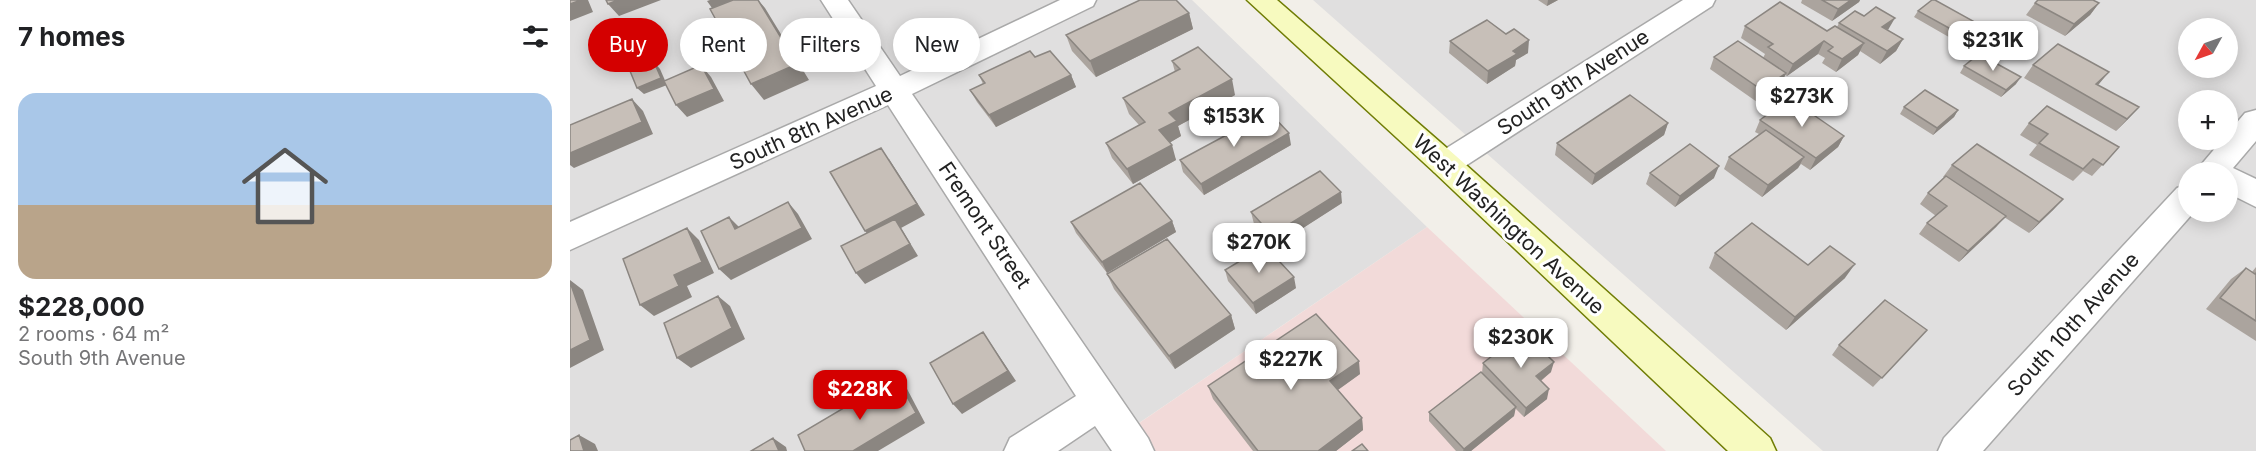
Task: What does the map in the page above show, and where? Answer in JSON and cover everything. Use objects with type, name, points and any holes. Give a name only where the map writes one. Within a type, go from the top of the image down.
[{"type":"main road","name":"West Washington Avenue","points":[[1260,0],[1445,164],[1756,451]]},
{"type":"street","name":"Fremont Street","points":[[834,0],[1134,451]]},
{"type":"street","name":"South 8th Avenue","points":[[570,237],[895,90],[1083,0]]},
{"type":"street","name":"South 9th Avenue","points":[[1445,164],[1702,0]]},
{"type":"street","points":[[2225,162],[2256,121]]},
{"type":"street","points":[[2238,184],[2256,194]]},
{"type":"street","name":"South 10th Avenue","points":[[1958,451],[2178,208]]},
{"type":"street","points":[[1024,451],[1101,401]]},
{"type":"shaded area","points":[[570,0],[1192,0],[1427,227],[1111,442],[1116,451],[570,451]]},
{"type":"shaded area","points":[[1313,0],[2256,0],[2256,451],[1823,451]]},
{"type":"shaded area","points":[[1427,227],[1666,451],[1116,451],[1110,443]]},
{"type":"building","points":[[606,0],[618,0],[608,4]]},
{"type":"building","points":[[733,0],[758,0],[779,34],[779,72],[751,84],[744,72],[767,72],[767,18],[715,18],[710,9]]},
{"type":"building","points":[[1140,0],[1176,0],[1189,13],[1090,61],[1066,35]]},
{"type":"building","points":[[1822,0],[1851,0],[1838,9]]},
{"type":"building","points":[[1932,0],[1973,21],[1958,33],[1918,11]]},
{"type":"building","points":[[2038,0],[2093,0],[2099,3],[2074,24],[2035,3]]},
{"type":"building","points":[[1780,2],[1827,31],[1835,26],[1864,43],[1842,59],[1828,51],[1833,47],[1824,41],[1793,64],[1768,47],[1773,44],[1745,26]]},
{"type":"building","points":[[1876,7],[1895,18],[1882,27],[1903,39],[1887,51],[1839,23],[1855,11],[1864,16]]},
{"type":"building","points":[[1487,20],[1506,34],[1514,29],[1529,40],[1513,51],[1517,54],[1488,71],[1450,41]]},
{"type":"building","points":[[1738,41],[1786,73],[1762,90],[1714,57]]},
{"type":"building","points":[[2058,44],[2109,72],[2096,84],[2139,107],[2127,119],[2033,65]]},
{"type":"building","points":[[1198,47],[1232,79],[1169,113],[1177,121],[1159,130],[1172,145],[1127,169],[1106,143],[1145,122],[1123,98],[1180,69],[1172,61]]},
{"type":"building","points":[[1030,51],[1035,57],[1050,51],[1071,75],[989,115],[970,90],[985,83],[979,75]]},
{"type":"building","points":[[1979,54],[2021,77],[2006,90],[1964,66]]},
{"type":"building","points":[[630,72],[658,72],[661,78],[637,88]]},
{"type":"building","points":[[685,72],[705,72],[714,89],[676,105],[664,81]]},
{"type":"building","points":[[1925,90],[1958,110],[1937,128],[1904,107]]},
{"type":"building","points":[[1630,95],[1668,123],[1595,174],[1557,143]]},
{"type":"building","points":[[1789,98],[1844,136],[1816,158],[1760,120]]},
{"type":"building","points":[[632,99],[642,122],[570,153],[570,125]]},
{"type":"building","points":[[2047,106],[2119,147],[2103,165],[2093,159],[2083,169],[2039,143],[2048,134],[2029,123]]},
{"type":"building","points":[[1269,112],[1289,133],[1201,184],[1180,160]]},
{"type":"building","points":[[1766,130],[1804,157],[1768,185],[1729,157]]},
{"type":"building","points":[[1690,144],[1719,166],[1680,196],[1650,173]]},
{"type":"building","points":[[1977,144],[2063,199],[2039,222],[1952,165]]},
{"type":"building","points":[[881,148],[917,204],[865,231],[830,172]]},
{"type":"building","points":[[1320,171],[1341,192],[1272,235],[1251,212]]},
{"type":"building","points":[[1946,176],[2006,216],[1968,251],[1927,223],[1947,206],[1928,193]]},
{"type":"building","points":[[1140,183],[1172,221],[1102,262],[1071,222]]},
{"type":"building","points":[[788,202],[802,228],[719,269],[701,231],[729,217],[735,229]]},
{"type":"building","points":[[895,219],[910,244],[856,273],[841,246]]},
{"type":"building","points":[[1752,223],[1808,265],[1830,246],[1855,264],[1795,317],[1715,253]]},
{"type":"building","points":[[687,228],[702,262],[674,275],[679,286],[640,305],[623,259]]},
{"type":"building","points":[[1167,239],[1231,315],[1169,356],[1107,274]]},
{"type":"building","points":[[1265,246],[1294,277],[1253,303],[1225,270]]},
{"type":"building","points":[[2246,268],[2256,273],[2256,321],[2220,298]]},
{"type":"building","points":[[570,282],[590,340],[570,350]]},
{"type":"building","points":[[718,296],[732,328],[677,358],[664,323]]},
{"type":"building","points":[[1885,300],[1927,330],[1882,378],[1839,345]]},
{"type":"building","points":[[1316,314],[1359,361],[1330,381],[1362,418],[1318,451],[1258,451],[1208,386]]},
{"type":"building","points":[[983,332],[1008,371],[953,404],[930,363]]},
{"type":"building","points":[[1523,332],[1554,362],[1536,376],[1549,389],[1526,408],[1483,363]]},
{"type":"building","points":[[1481,372],[1516,407],[1464,449],[1429,412]]},
{"type":"building","points":[[896,377],[916,413],[853,451],[805,451],[798,435]]},
{"type":"building","points":[[579,435],[584,451],[570,451],[570,440]]},
{"type":"building","points":[[773,438],[779,451],[751,451]]},
{"type":"building","points":[[1362,444],[1368,451],[1352,451]]}]
